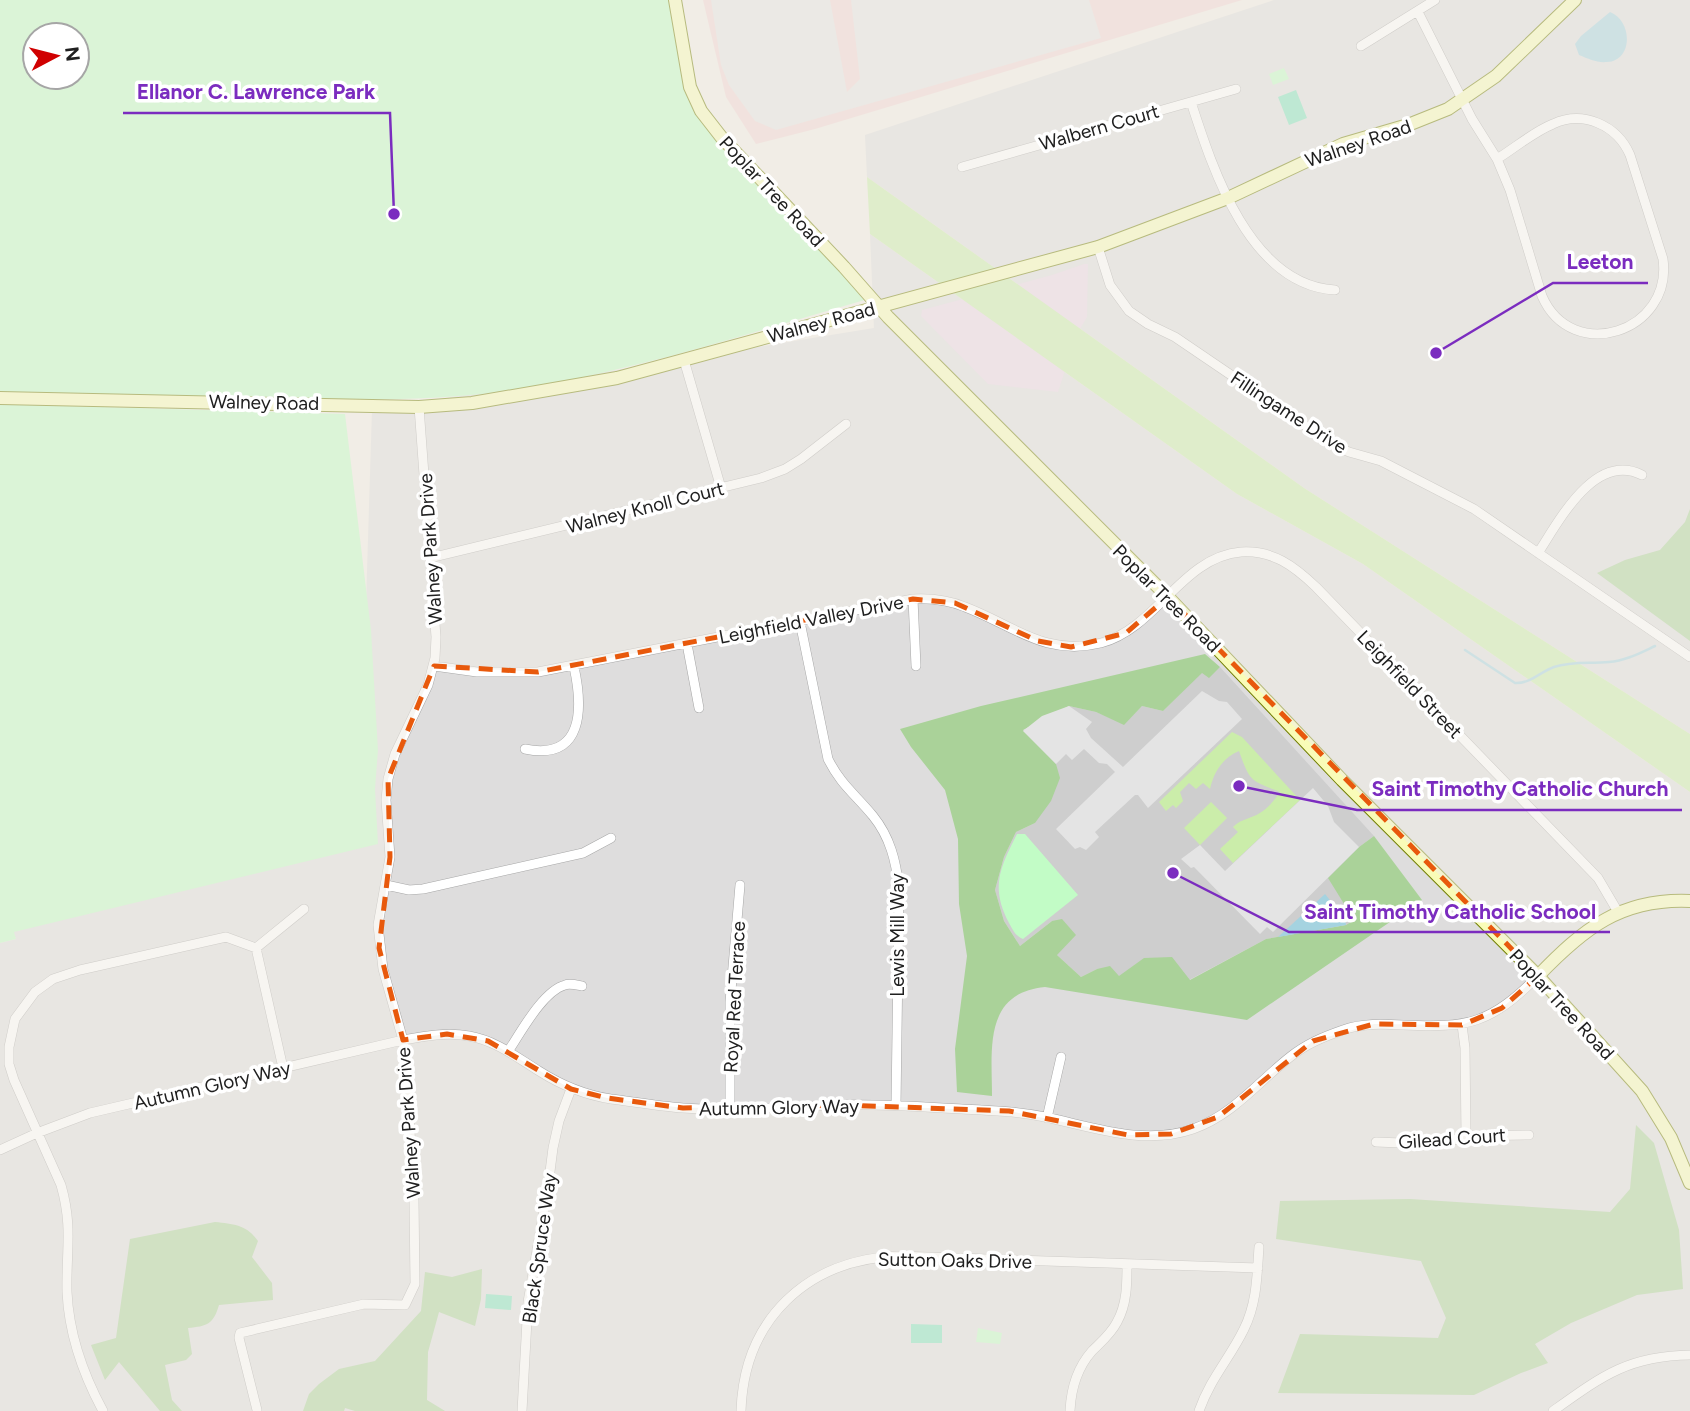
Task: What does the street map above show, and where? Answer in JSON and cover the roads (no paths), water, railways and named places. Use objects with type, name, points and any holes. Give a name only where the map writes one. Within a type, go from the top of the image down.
[{"type":"main road","name":"Poplar Tree Road","points":[[675,0],[690,87],[710,124],[879,307],[1168,597],[1347,785],[1538,976],[1642,1091],[1671,1138],[1690,1183]]},
{"type":"main road","name":"Walney Road","points":[[0,398],[419,407],[472,402],[592,383],[684,360],[1098,247],[1228,198],[1324,151],[1424,119],[1462,100],[1518,56],[1575,0]]},
{"type":"main road","points":[[1538,976],[1577,938],[1618,912],[1650,903],[1690,901]]},
{"type":"street","points":[[1361,46],[1435,0]]},
{"type":"street","points":[[1418,12],[1462,100],[1497,159],[1510,190],[1542,296],[1553,315],[1578,331],[1600,334],[1624,329],[1643,318],[1660,293],[1663,259],[1630,155],[1621,140],[1608,128],[1592,120],[1565,120],[1547,126],[1497,159]]},
{"type":"street","name":"Walbern Court","points":[[962,167],[1237,89]]},
{"type":"street","points":[[1191,102],[1228,198],[1252,240],[1272,260],[1309,286],[1335,290]]},
{"type":"street","name":"Fillingame Drive","points":[[1098,247],[1110,285],[1123,305],[1137,318],[1175,337],[1334,445],[1381,461],[1455,498],[1690,657]]},
{"type":"street","points":[[684,360],[721,488]]},
{"type":"street","name":"Walney Park Drive","points":[[257,1410],[240,1333],[364,1304],[405,1305],[415,1284],[412,1158],[403,1040],[383,970],[378,925],[390,857],[386,800],[388,779],[395,754],[424,695],[434,666],[436,637],[419,407]]},
{"type":"street","name":"Walney Knoll Court","points":[[430,558],[761,478],[785,469],[846,424]]},
{"type":"street","points":[[1538,553],[1575,498],[1588,485],[1618,470],[1642,475]]},
{"type":"street","name":"Leighfield Street","points":[[1168,597],[1198,569],[1217,558],[1232,554],[1264,554],[1279,558],[1297,569],[1598,878],[1618,912]]},
{"type":"street","name":"Leighfield Valley Drive","points":[[434,666],[504,674],[575,667],[913,599],[955,603],[1038,641],[1071,647],[1103,642],[1126,633],[1168,597]]},
{"type":"street","points":[[913,599],[916,666]]},
{"type":"street","name":"Lewis Mill Way","points":[[800,622],[828,759],[838,778],[886,836],[896,859],[899,888],[896,1105]]},
{"type":"street","points":[[687,644],[699,708]]},
{"type":"street","points":[[525,749],[543,753],[551,751],[563,743],[574,729],[580,704],[575,667]]},
{"type":"street","points":[[386,885],[424,890],[583,853],[611,838]]},
{"type":"street","name":"Royal Red Terrace","points":[[730,1109],[730,1002],[740,885]]},
{"type":"street","points":[[256,948],[304,909]]},
{"type":"street","points":[[103,1411],[83,1371],[70,1320],[67,1277],[70,1236],[66,1202],[61,1185],[13,1080],[9,1064],[9,1047],[15,1019],[35,992],[53,979],[80,970],[226,937],[256,948]]},
{"type":"street","points":[[256,948],[283,1069]]},
{"type":"street","name":"Autumn Glory Way","points":[[0,1150],[90,1113],[432,1035],[468,1035],[488,1041],[509,1050],[571,1089],[607,1098],[683,1108],[896,1105],[1009,1111],[1128,1135],[1171,1134],[1194,1129],[1219,1117],[1313,1041],[1348,1028],[1374,1024],[1462,1026],[1502,1008],[1538,976]]},
{"type":"street","points":[[509,1050],[531,1014],[554,992],[566,984],[582,986]]},
{"type":"street","points":[[1462,1026],[1465,1048],[1466,1136]]},
{"type":"street","points":[[1047,1118],[1061,1057]]},
{"type":"street","name":"Black Spruce Way","points":[[522,1411],[528,1302],[552,1148],[571,1089]]},
{"type":"street","name":"Gilead Court","points":[[1376,1142],[1427,1144],[1448,1142],[1466,1136],[1529,1135]]},
{"type":"street","points":[[1199,1411],[1214,1376],[1234,1347],[1249,1317],[1256,1290],[1259,1247]]},
{"type":"street","name":"Sutton Oaks Drive","points":[[741,1411],[747,1366],[758,1338],[772,1317],[801,1287],[837,1267],[862,1259],[897,1256],[1258,1268]]},
{"type":"street","points":[[1070,1411],[1071,1391],[1079,1370],[1089,1354],[1111,1332],[1121,1314],[1126,1296],[1127,1264]]},
{"type":"street","points":[[1553,1411],[1599,1378],[1628,1364],[1654,1357],[1690,1355]]},
{"type":"water","points":[[1610,12],[1623,23],[1626,32],[1627,40],[1622,55],[1616,60],[1603,62],[1579,55],[1575,44]]},
{"type":"water","points":[[1325,894],[1345,919],[1346,925],[1278,937]]},
{"type":"waterway","points":[[1465,650],[1515,683],[1520,683],[1561,665],[1615,661],[1655,646]]},
{"type":"place","name":"Ellanor C. Lawrence Park","points":[[394,214]]},
{"type":"place","name":"Leeton","points":[[1436,353]]},
{"type":"place","name":"Saint Timothy Catholic Church","points":[[1239,786]]},
{"type":"place","name":"Saint Timothy Catholic School","points":[[1173,873]]}]
